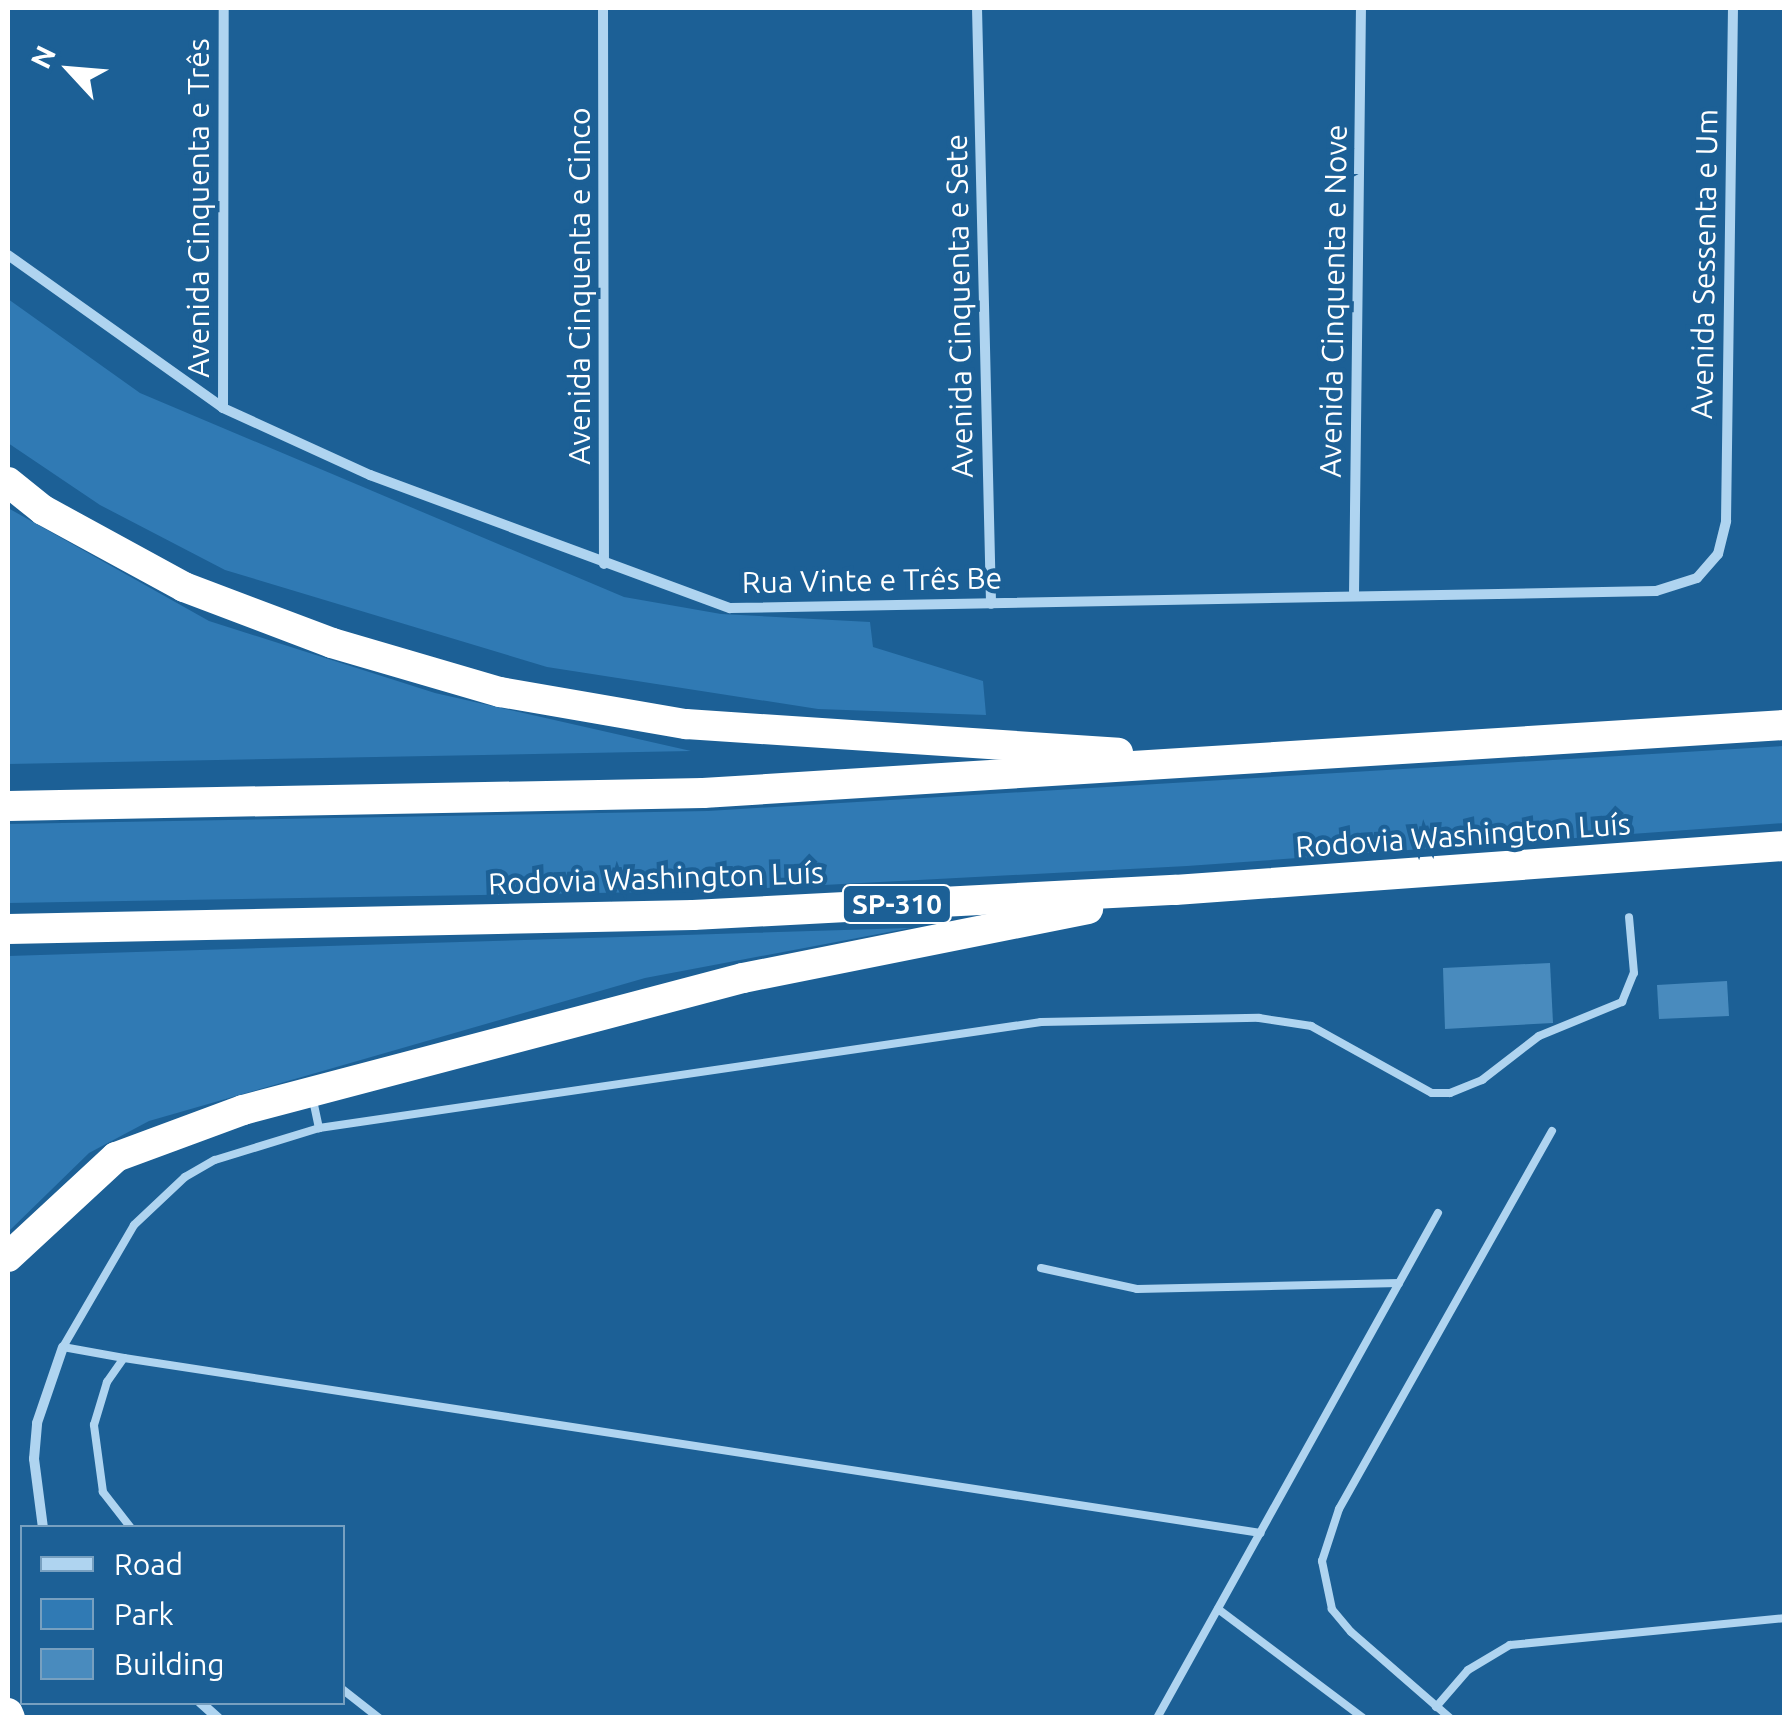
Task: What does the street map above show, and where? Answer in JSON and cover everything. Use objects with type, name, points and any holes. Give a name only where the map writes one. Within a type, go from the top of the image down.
[{"type":"highway","points":[[8,482],[43,510],[184,588],[332,643],[500,692],[686,724],[1255,761]]},
{"type":"highway","points":[[8,806],[703,793],[1255,761],[1784,724]]},
{"type":"highway","name":"Rodovia Washington Luís","points":[[8,929],[694,915],[1175,890],[1784,846]]},
{"type":"highway","points":[[8,1257],[116,1156],[311,1090],[743,978],[1175,890]]},
{"type":"street","name":"Avenida Cinquenta e Três","points":[[222,408],[224,8]]},
{"type":"street","name":"Avenida Cinquenta e Cinco","points":[[603,8],[604,564]]},
{"type":"street","name":"Avenida Cinquenta e Sete","points":[[977,8],[992,604]]},
{"type":"street","name":"Avenida Cinquenta e Nove","points":[[1354,596],[1361,8]]},
{"type":"street","name":"Avenida Sessenta e Um","points":[[1726,521],[1732,8]]},
{"type":"street","name":"Rua Vinte e Três Be","points":[[8,255],[222,408],[370,475],[730,608],[1656,591],[1697,578],[1718,554],[1726,521]]},
{"type":"street","points":[[42,1525],[36,1496],[38,1423],[63,1347]]},
{"type":"lane","points":[[1260,1533],[63,1347],[110,1262],[158,1200],[215,1160],[319,1128],[1041,1022],[1293,1021],[1330,1034],[1432,1093],[1450,1094],[1482,1080],[1539,1036],[1622,1002],[1634,973],[1629,916]]},
{"type":"lane","points":[[311,1090],[319,1128]]},
{"type":"lane","points":[[1450,1718],[1332,1608],[1322,1561],[1338,1509],[1552,1131]]},
{"type":"lane","points":[[1157,1718],[1438,1213]]},
{"type":"lane","points":[[1040,1268],[1137,1289],[1399,1283]]},
{"type":"lane","points":[[124,1358],[100,1396],[94,1425],[104,1492],[129,1525]]},
{"type":"lane","points":[[1218,1609],[1363,1718]]},
{"type":"lane","points":[[1436,1706],[1468,1670],[1510,1645],[1784,1618]]},
{"type":"lane","points":[[345,1692],[379,1718]]},
{"type":"green space","points":[[8,299],[140,393],[624,597],[721,614],[870,622],[873,647],[983,681],[986,715],[818,709],[547,667],[225,570],[100,505],[8,443]]},
{"type":"green space","points":[[8,508],[209,621],[435,693],[691,751],[8,764]]},
{"type":"green space","points":[[1784,746],[1784,823],[1187,866],[707,891],[8,903],[8,824],[708,811]]},
{"type":"green space","points":[[910,928],[645,978],[149,1121],[89,1153],[8,1232],[8,956]]},
{"type":"building","points":[[1550,963],[1553,1023],[1445,1029],[1443,968]]},
{"type":"building","points":[[1727,981],[1729,1016],[1659,1019],[1657,985]]}]
